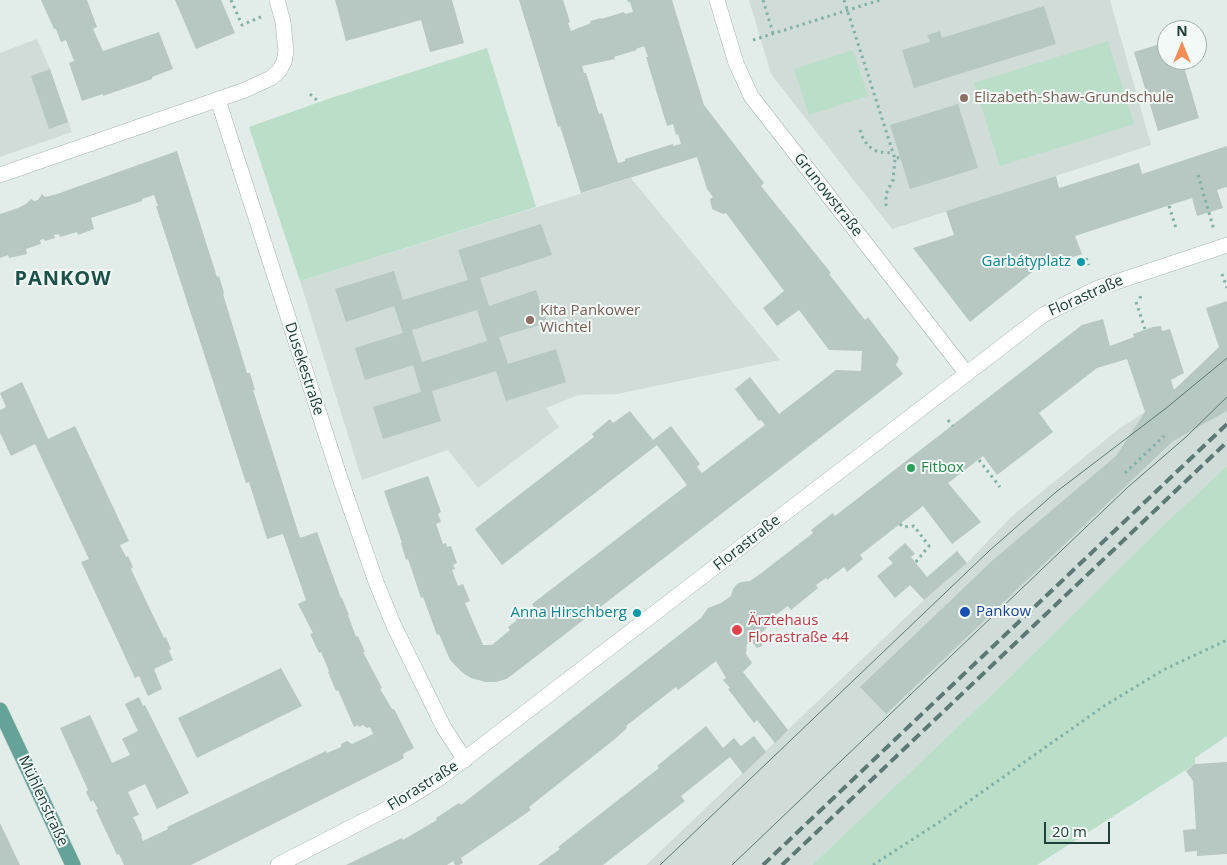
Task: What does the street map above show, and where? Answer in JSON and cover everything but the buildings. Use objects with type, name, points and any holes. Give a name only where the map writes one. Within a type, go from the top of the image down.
[{"type":"main road","name":"Mühlenstraße","points":[[0,710],[73,865]]},
{"type":"street","points":[[0,175],[261,84],[278,71],[284,62],[286,38],[277,0]]},
{"type":"street","name":"Grunowstraße","points":[[717,0],[736,63],[751,96],[967,374]]},
{"type":"street","name":"Dusekestraße","points":[[218,100],[339,475],[376,582],[394,626],[444,728],[465,760]]},
{"type":"street","name":"Florastraße","points":[[278,865],[408,798],[465,760],[1043,315],[1098,288],[1227,245]]},
{"type":"path","points":[[231,0],[242,25],[264,15]]},
{"type":"path","points":[[763,0],[773,34]]},
{"type":"path","points":[[844,0],[895,159],[893,180],[886,194],[886,206]]},
{"type":"path","points":[[753,40],[880,0]]},
{"type":"path","points":[[310,94],[319,102]]},
{"type":"path","points":[[860,130],[868,146],[878,152],[893,153]]},
{"type":"path","points":[[895,159],[900,157]]},
{"type":"path","points":[[1198,175],[1212,225]]},
{"type":"path","points":[[1169,206],[1176,228]]},
{"type":"path","points":[[1086,258],[1089,265]]},
{"type":"path","points":[[1222,274],[1227,288]]},
{"type":"path","points":[[1136,302],[1145,329]]},
{"type":"path","points":[[948,420],[953,426]]},
{"type":"path","points":[[1125,473],[1164,436]]},
{"type":"path","points":[[979,460],[1000,487]]},
{"type":"path","points":[[900,524],[903,527],[914,526],[929,546],[915,563]]},
{"type":"path","points":[[873,865],[941,821],[1104,706],[1165,669],[1227,640]]},
{"type":"shaded area","name":"Elizabeth-Shaw-Grundschule","points":[[749,0],[1110,0],[1151,145],[892,229],[771,74]]},
{"type":"shaded area","points":[[37,39],[50,69],[72,132],[0,157],[0,53]]},
{"type":"shaded area","name":"Kita Pankower Wichtel","points":[[631,178],[780,360],[617,394],[578,395],[546,408],[559,427],[478,488],[448,450],[362,480],[300,281]]},
{"type":"shaded area","points":[[1227,341],[1227,466],[1158,530],[1005,682],[812,865],[646,865],[924,600],[967,563],[1011,517],[1120,428],[1174,390]]},
{"type":"green space","points":[[1108,41],[1134,124],[1000,166],[974,83]]},
{"type":"green space","points":[[487,48],[536,207],[300,281],[249,127],[328,99]]},
{"type":"green space","points":[[853,50],[868,96],[809,115],[794,69]]},
{"type":"green space","points":[[1227,466],[1227,736],[1195,758],[1195,764],[1037,865],[812,865],[1005,682],[1158,530]]},
{"type":"tram line","points":[[660,865],[989,551],[1056,492],[1165,409],[1227,358]]},
{"type":"tram line","points":[[732,865],[1128,487],[1186,437],[1227,397]]},
{"type":"railway","points":[[763,865],[1227,424]]},
{"type":"railway","points":[[782,865],[1227,442]]},
{"type":"place","name":"Elizabeth-Shaw-Grundschule","points":[[964,98]]},
{"type":"place","name":"Garbátyplatz","points":[[1081,262]]},
{"type":"place","name":"Kita Pankower Wichtel","points":[[530,320]]},
{"type":"place","name":"Fitbox","points":[[911,468]]},
{"type":"place","name":"Pankow","points":[[965,612]]},
{"type":"place","name":"Anna Hirschberg","points":[[637,613]]},
{"type":"place","name":"Ärztehaus Florastraße 44","points":[[737,630]]},
{"type":"district","name":"PANKOW","points":[[63,279]]}]
